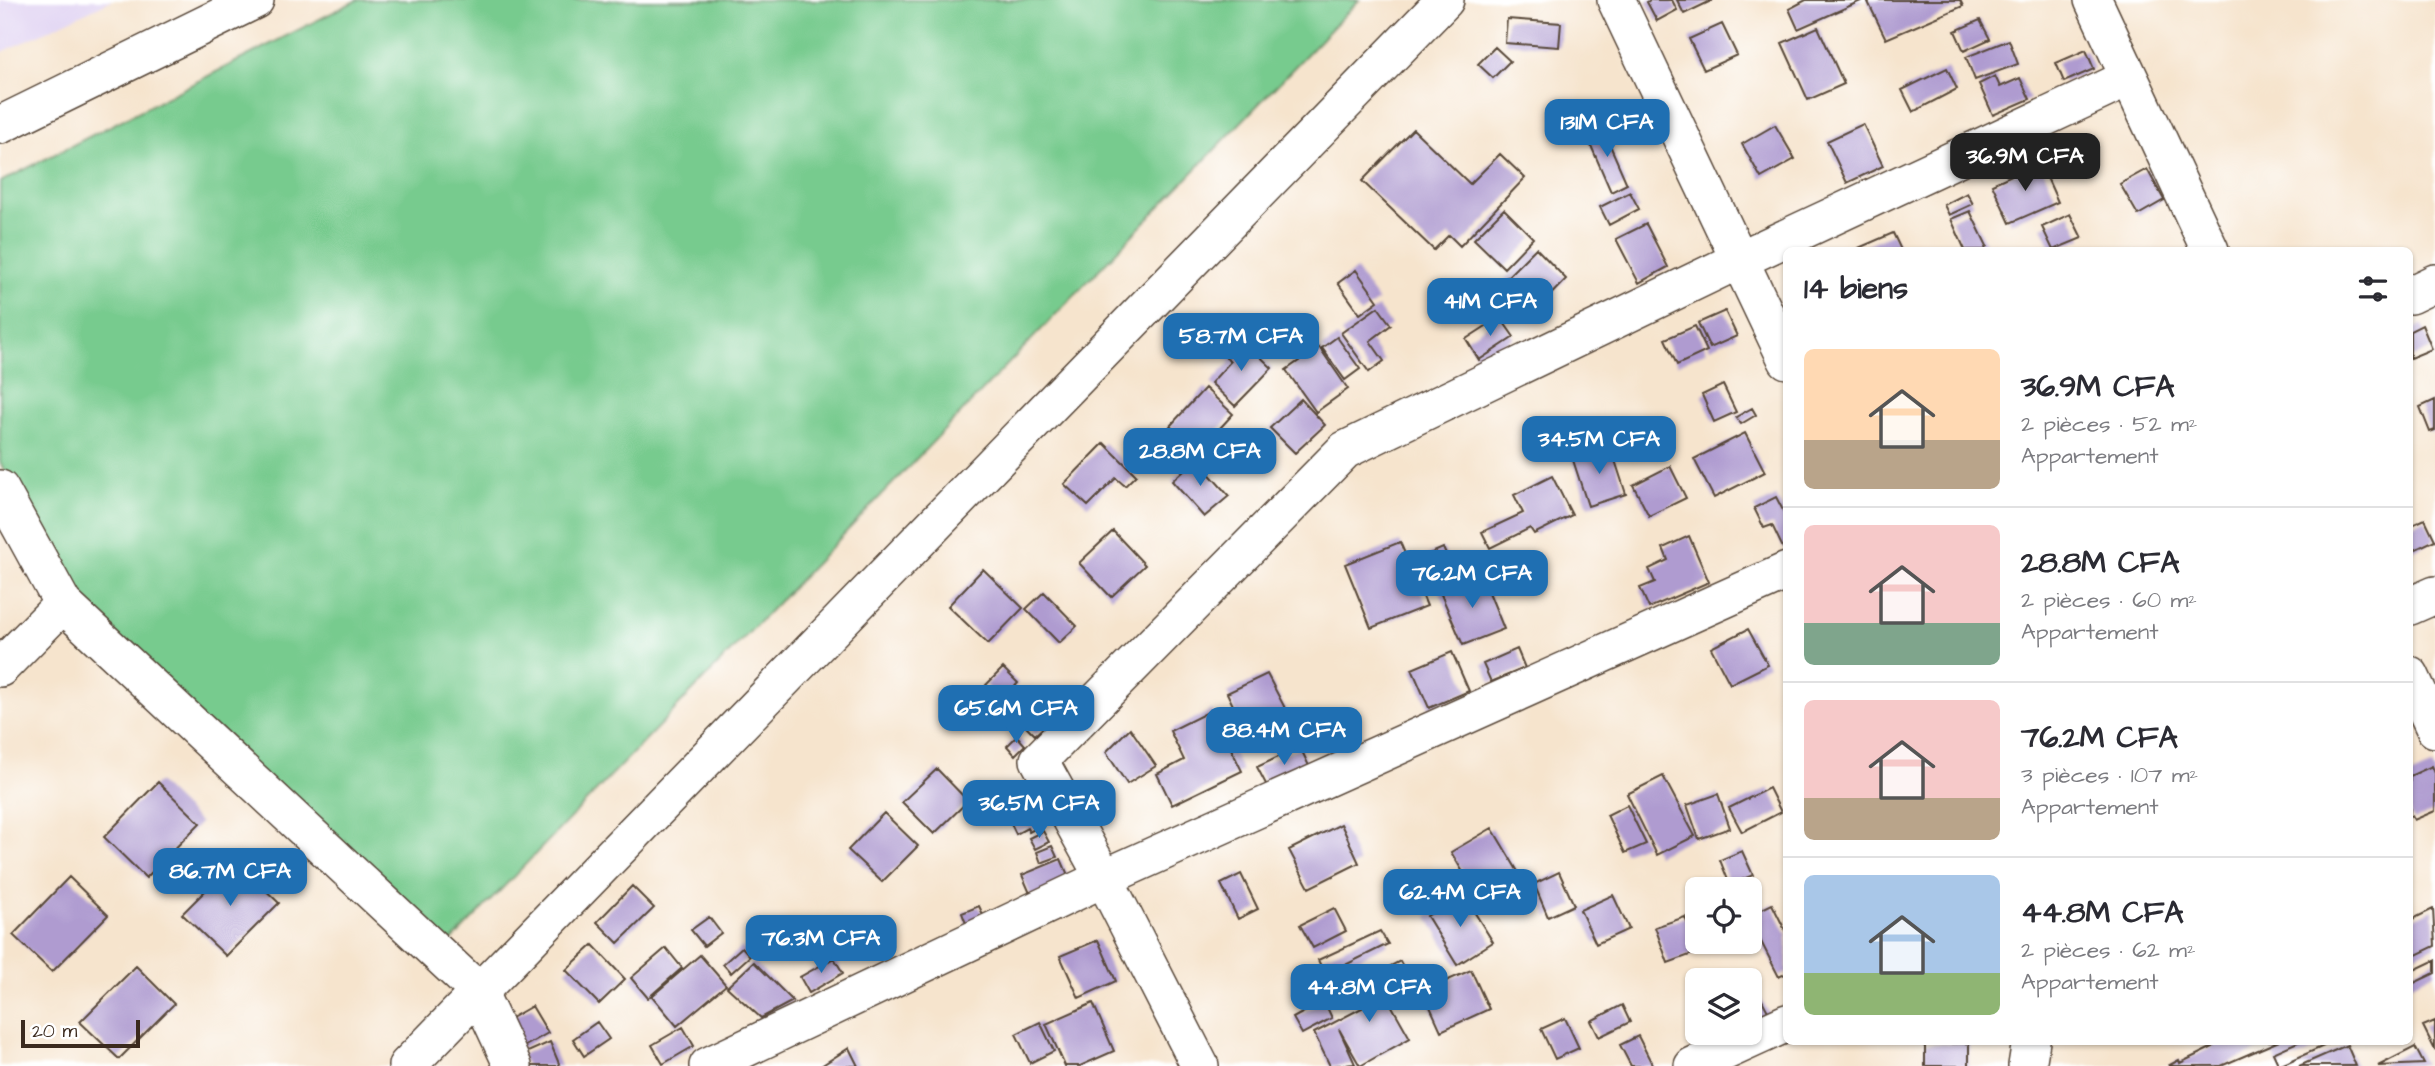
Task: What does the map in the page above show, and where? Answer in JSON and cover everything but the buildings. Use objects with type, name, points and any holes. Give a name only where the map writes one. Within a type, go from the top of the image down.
[{"type":"street","points":[[0,125],[255,0]]},
{"type":"street","points":[[407,1066],[1445,0]]},
{"type":"street","points":[[1616,0],[1783,351]]},
{"type":"street","points":[[2093,0],[2209,247]]},
{"type":"street","points":[[1200,1066],[1040,760],[1345,450],[1740,260],[2129,78]]},
{"type":"street","points":[[2413,294],[2435,283]]},
{"type":"street","points":[[0,489],[62,604],[478,991],[513,1066]]},
{"type":"street","points":[[708,1066],[1104,878],[1783,573]]},
{"type":"street","points":[[2413,605],[2435,595]]},
{"type":"street","points":[[0,668],[62,604]]},
{"type":"street","points":[[2413,681],[2435,729]]},
{"type":"street","points":[[1693,1066],[1783,1025]]},
{"type":"street","points":[[2026,1066],[2030,1045]]},
{"type":"shaded area","points":[[0,0],[112,0],[0,53]]},
{"type":"green space","points":[[357,0],[1359,0],[439,954],[75,619],[0,462],[0,182]]}]
